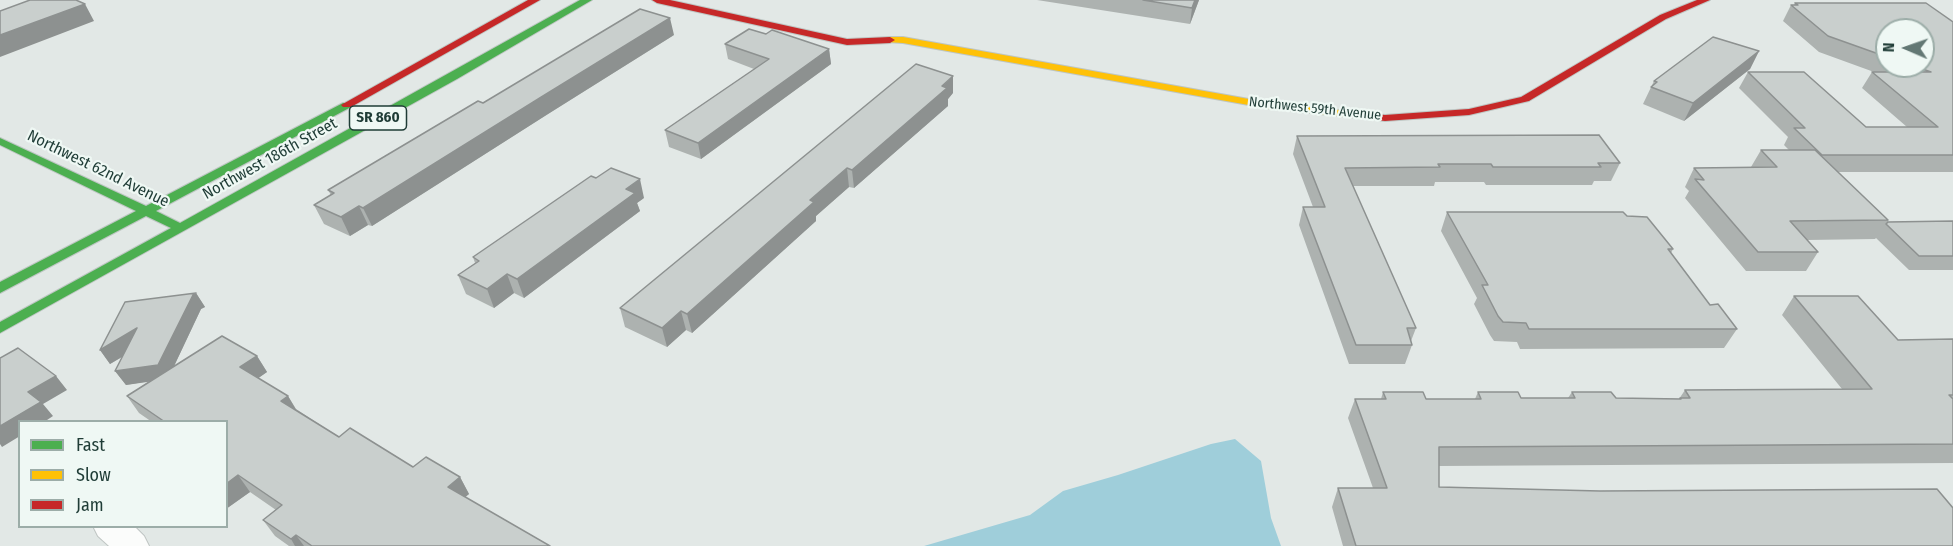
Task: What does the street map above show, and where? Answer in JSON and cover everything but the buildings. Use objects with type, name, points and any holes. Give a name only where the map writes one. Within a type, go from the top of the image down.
[{"type":"street","name":"Northwest 186th Street","points":[[0,288],[388,83],[536,0]]},
{"type":"street","name":"Northwest 59th Avenue","points":[[657,0],[847,42],[903,40]]},
{"type":"street","name":"Northwest 59th Avenue","points":[[873,28],[903,40],[1271,106],[1385,118],[1470,112],[1525,99],[1663,17],[1705,0]]},
{"type":"street","name":"Northwest 186th Street","points":[[0,328],[580,2]]},
{"type":"street","name":"Northwest 62nd Avenue","points":[[0,141],[181,228]]},
{"type":"street","points":[[112,528],[132,546]]},
{"type":"water","points":[[1235,439],[1261,461],[1271,518],[1281,546],[924,546],[1030,515],[1063,491],[1211,444]]},
{"type":"traffic: fast","points":[[0,328],[453,77],[587,0]]},
{"type":"traffic: fast","points":[[0,288],[347,105]]},
{"type":"traffic: fast","points":[[0,141],[181,228]]},
{"type":"traffic: slow","points":[[890,40],[903,40],[1271,106],[1349,114]]},
{"type":"traffic: jam","points":[[347,105],[535,0]]},
{"type":"traffic: jam","points":[[657,0],[847,42],[890,40]]},
{"type":"traffic: jam","points":[[1349,114],[1385,118],[1469,112],[1525,99],[1663,17],[1705,0]]}]
